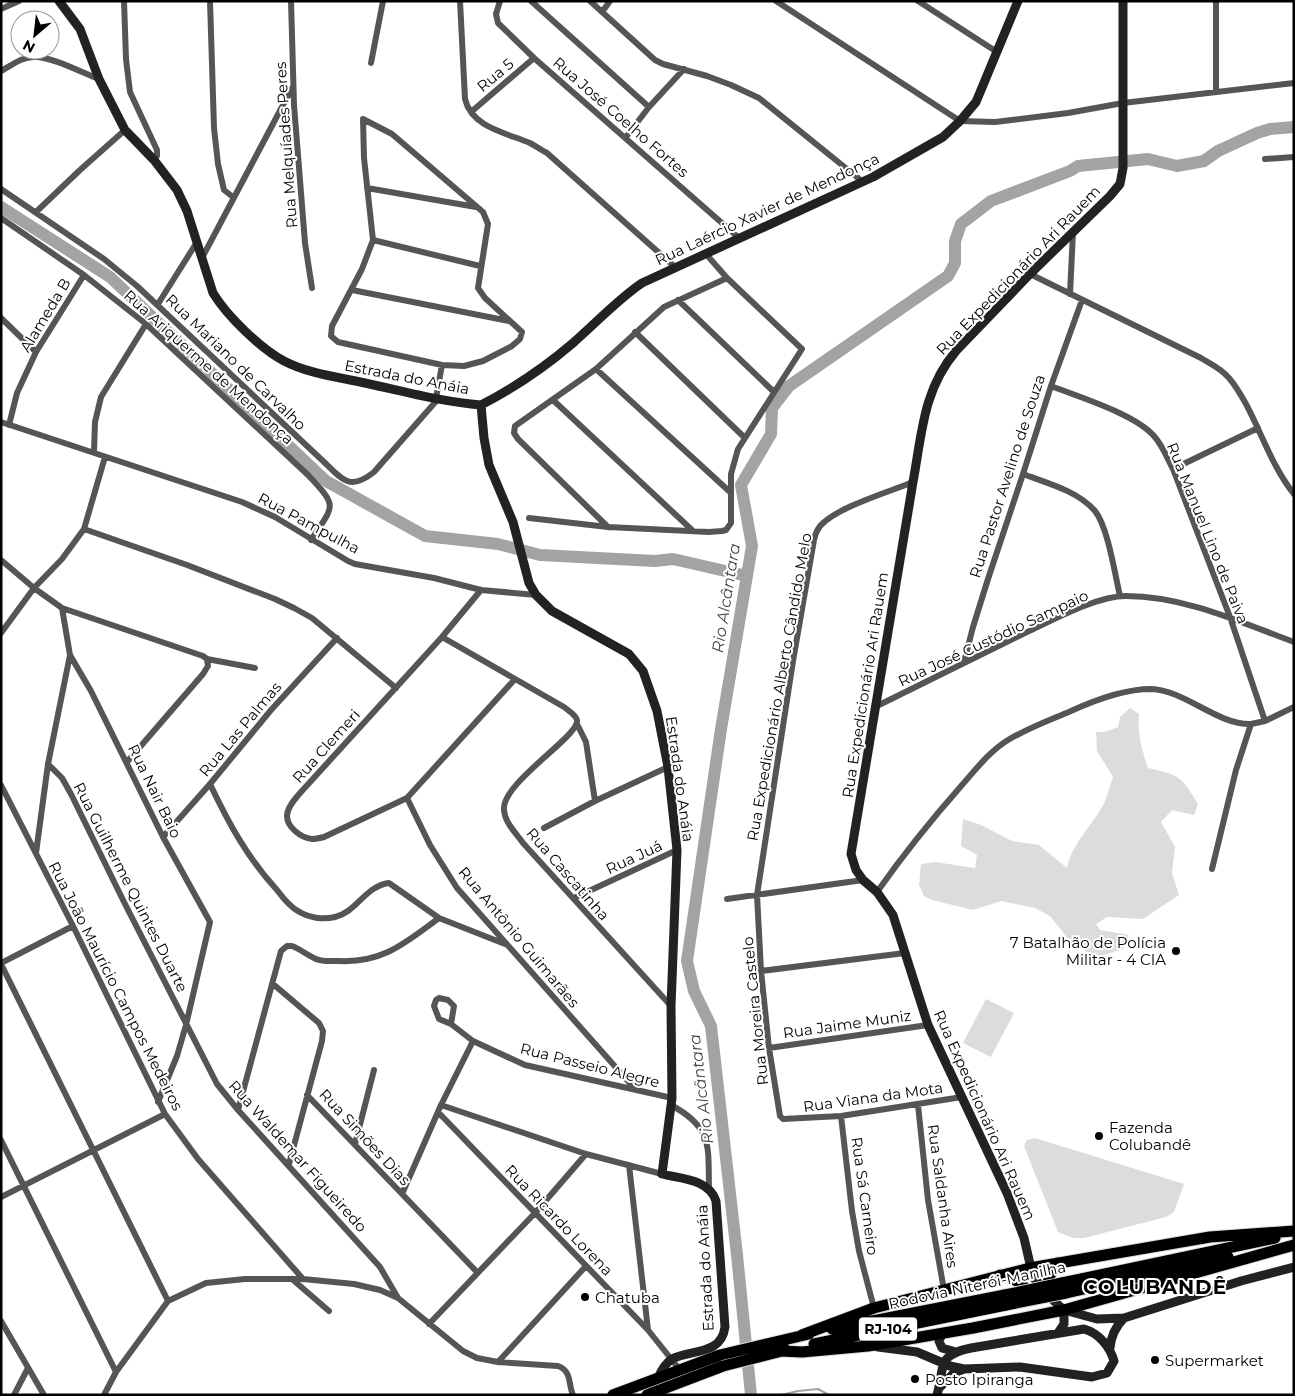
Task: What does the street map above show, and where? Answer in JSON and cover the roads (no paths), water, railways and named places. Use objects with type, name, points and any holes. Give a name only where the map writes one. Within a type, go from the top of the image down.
[{"type":"highway","points":[[802,1335],[874,1308],[1000,1275],[1032,1272],[1057,1263],[1210,1237],[1294,1232]]},
{"type":"highway","name":"Rodovia Niterói-Manilha","points":[[1064,1288],[1294,1232]]},
{"type":"highway","points":[[774,1349],[802,1352],[868,1346],[1016,1320],[1064,1310],[1294,1244]]},
{"type":"highway","name":"Rodovia Niterói-Manilha","points":[[613,1395],[680,1370],[774,1349],[1064,1288],[1294,1244]]},
{"type":"highway","points":[[1048,1294],[1049,1277],[1057,1263]]},
{"type":"highway","points":[[1000,1275],[1021,1282],[1029,1296]]},
{"type":"highway","name":"Rodovia Niterói-Manilha","points":[[774,1349],[802,1335],[1005,1300]]},
{"type":"highway","name":"Rodovia Niterói-Manilha","points":[[647,1395],[721,1361]]},
{"type":"street","points":[[1,9],[19,1]]},
{"type":"street","name":"Estrada do Anáia","points":[[59,1],[80,29],[99,79],[125,130],[154,160],[177,190],[187,211],[218,301],[260,344],[284,361],[311,371],[437,398],[481,405],[489,465],[513,522],[529,583],[536,595],[552,611],[629,654],[636,660],[643,671],[657,710],[668,767],[677,850],[671,1006],[672,1102],[662,1174],[704,1184],[714,1194],[724,1321],[724,1334],[719,1342],[704,1350],[671,1360]]},
{"type":"street","points":[[124,1],[128,85],[157,150],[157,156],[154,160]]},
{"type":"street","points":[[210,1],[214,128],[218,164],[224,190],[233,197]]},
{"type":"street","name":"Rua Melquíades Peres","points":[[292,1],[292,87],[305,244],[312,288]]},
{"type":"street","points":[[371,63],[383,1]]},
{"type":"street","points":[[460,1],[465,99],[471,112],[484,124],[493,129],[529,142],[546,153],[675,267]]},
{"type":"street","name":"Rua José Coelho Fortes","points":[[500,1],[496,18],[498,23],[534,58],[739,238]]},
{"type":"street","points":[[531,1],[648,107]]},
{"type":"street","points":[[590,1],[655,60],[731,85],[759,98],[863,182]]},
{"type":"street","points":[[602,12],[610,1]]},
{"type":"street","points":[[776,1],[960,121],[995,122],[1068,113],[1123,103],[1294,83]]},
{"type":"street","points":[[918,1],[997,52]]},
{"type":"street","name":"Rua Laércio Xavier de Mendonça","points":[[481,405],[539,370],[572,344],[636,287],[675,267],[863,182],[943,137],[970,111],[982,92],[1018,1]]},
{"type":"street","points":[[1123,1],[1123,103]]},
{"type":"street","points":[[1216,1],[1216,91]]},
{"type":"street","points":[[1,71],[24,58],[35,56],[99,79]]},
{"type":"street","name":"Rua 5","points":[[471,112],[534,58]]},
{"type":"street","points":[[626,137],[648,107],[684,69]]},
{"type":"street","points":[[202,258],[292,87]]},
{"type":"street","name":"Rua Expedicionário Ari Rauem","points":[[1016,1320],[1025,1309],[1029,1296],[1032,1272],[1024,1238],[1007,1193],[928,1025],[893,915],[877,892],[863,880],[856,870],[851,854],[913,482],[928,403],[938,375],[956,351],[1120,184],[1123,168],[1123,103]]},
{"type":"street","points":[[363,119],[392,134],[478,207],[486,216],[488,224],[478,288],[485,298],[522,332],[520,339],[512,346],[483,361],[464,366],[442,365],[334,340],[331,336],[332,326],[367,259],[373,240],[364,158],[363,119]]},
{"type":"street","points":[[36,212],[125,130]]},
{"type":"street","points":[[1266,159],[1294,157]]},
{"type":"street","points":[[367,188],[478,207]]},
{"type":"street","name":"Rua Mariano de Carvalho","points":[[1,189],[104,259],[158,304],[316,455],[348,482],[364,480],[374,472],[437,398]]},
{"type":"street","name":"Rua Ariquerme de Mendonça","points":[[1,218],[84,275],[146,324],[308,475],[328,497],[331,506],[311,540]]},
{"type":"street","points":[[1070,294],[1073,232]]},
{"type":"street","points":[[373,240],[480,266]]},
{"type":"street","points":[[158,304],[197,242]]},
{"type":"street","points":[[529,518],[608,527],[716,532],[726,530],[732,517],[730,492],[734,461],[738,449],[802,349],[727,278],[706,254]]},
{"type":"street","points":[[1030,274],[1216,367],[1229,377],[1258,428],[1281,477],[1294,494]]},
{"type":"street","name":"Alameda B","points":[[9,425],[17,393],[36,352],[84,275]]},
{"type":"street","points":[[608,527],[518,439],[514,429],[518,422],[596,369],[664,307],[727,278]]},
{"type":"street","points":[[352,290],[510,321]]},
{"type":"street","points":[[678,300],[774,392]]},
{"type":"street","name":"Rua Pastor Avelino de Souza","points":[[964,662],[988,578],[1051,386],[1082,300]]},
{"type":"street","points":[[1,318],[36,352]]},
{"type":"street","points":[[94,452],[94,422],[101,396],[146,324]]},
{"type":"street","points":[[635,332],[745,438]]},
{"type":"street","points":[[437,398],[442,365]]},
{"type":"street","points":[[596,369],[730,492]]},
{"type":"street","name":"Rua Manuel Lino de Paiva","points":[[1051,386],[1121,414],[1143,426],[1154,435],[1162,446],[1230,618],[1265,721]]},
{"type":"street","points":[[553,400],[692,530]]},
{"type":"street","name":"Rua Pampulha","points":[[1,422],[242,502],[274,517],[355,564],[434,578],[481,590],[536,595]]},
{"type":"street","points":[[1173,470],[1258,428]]},
{"type":"street","points":[[1,633],[34,588],[62,559],[84,529],[105,457]]},
{"type":"street","points":[[1023,474],[1082,499],[1095,512],[1103,526],[1120,596]]},
{"type":"street","name":"Rua Expedicionário Alberto Cândido Melo","points":[[757,895],[793,661],[815,535],[822,524],[836,514],[865,500],[913,482]]},
{"type":"street","points":[[84,529],[275,599],[312,618],[396,688]]},
{"type":"street","points":[[1,560],[34,588],[62,608],[205,658],[256,668]]},
{"type":"street","name":"Rua Clemeri","points":[[407,798],[324,837],[311,839],[299,834],[289,822],[287,815],[290,806],[301,792],[442,637],[481,590]]},
{"type":"street","name":"Rua José Custódio Sampaio","points":[[877,706],[964,662],[1079,608],[1120,596],[1148,597],[1171,601],[1230,618],[1294,642]]},
{"type":"street","points":[[36,853],[48,764],[70,656],[62,608]]},
{"type":"street","points":[[442,637],[564,707],[574,715],[578,720],[577,724],[586,742],[595,801]]},
{"type":"street","name":"Rua Las Palmas","points":[[163,837],[271,710],[337,638]]},
{"type":"street","name":"Rua Nair Baio","points":[[70,656],[91,691],[163,837],[208,916],[210,927],[186,1026],[158,1102]]},
{"type":"street","points":[[127,762],[203,674],[208,666],[205,658]]},
{"type":"street","points":[[407,798],[515,679]]},
{"type":"street","points":[[877,892],[938,812],[985,759],[1008,740],[1090,702],[1118,694],[1152,689],[1174,695],[1236,723],[1251,724],[1265,721],[1294,708]]},
{"type":"street","name":"Rua Cascatinha","points":[[577,724],[573,731],[549,752],[510,792],[504,804],[504,812],[507,821],[523,843],[671,1006]]},
{"type":"street","points":[[1212,869],[1234,778],[1251,724]]},
{"type":"street","name":"Rua Guilherme Quintes Duarte","points":[[48,764],[62,778],[71,794],[186,1026]]},
{"type":"street","points":[[544,828],[595,801],[668,767]]},
{"type":"street","points":[[210,784],[232,830],[246,852],[272,885],[296,910],[318,918],[335,917],[347,912],[374,888],[389,883],[439,918],[508,945]]},
{"type":"street","name":"Rua João Maurício Campos Medeiros","points":[[1,785],[165,1114],[198,1159],[303,1279]]},
{"type":"street","name":"Rua Antônio Guimarães","points":[[407,798],[430,846],[457,888],[635,1089]]},
{"type":"street","name":"Rua Juá","points":[[574,898],[677,850]]},
{"type":"street","points":[[727,899],[863,880]]},
{"type":"street","name":"Rua Moreira Castelo","points":[[757,895],[761,971],[769,1048],[780,1116],[786,1120]]},
{"type":"street","points":[[238,1110],[281,951],[287,946],[292,946],[317,960],[347,961],[371,959],[383,956],[400,946],[439,918]]},
{"type":"street","points":[[72,926],[1,963],[168,1301]]},
{"type":"street","points":[[761,971],[905,953]]},
{"type":"street","name":"Rua Simões Dias","points":[[273,984],[321,1026],[322,1041],[308,1095],[477,1272]]},
{"type":"street","name":"Rua Passeio Alegre","points":[[451,1024],[473,1041],[525,1065],[635,1089],[672,1102]]},
{"type":"street","name":"Rua Jaime Muniz","points":[[769,1048],[928,1025]]},
{"type":"street","name":"Rua Waldemar Figueiredo","points":[[186,1026],[217,1084],[238,1110],[289,1164],[380,1267],[398,1298]]},
{"type":"street","points":[[402,1194],[441,1105],[473,1041]]},
{"type":"street","points":[[354,1144],[374,1070]]},
{"type":"street","points":[[289,1164],[308,1095]]},
{"type":"street","name":"Rua Viana da Mota","points":[[786,1120],[841,1116],[962,1097]]},
{"type":"street","points":[[672,1102],[685,1112],[705,1134],[708,1147],[709,1188]]},
{"type":"street","points":[[441,1105],[586,1154],[662,1174]]},
{"type":"street","name":"Rua Saldanha Aires","points":[[918,1105],[928,1200],[944,1290]]},
{"type":"street","name":"Rua Ricardo Lorena","points":[[438,1112],[648,1330],[680,1370]]},
{"type":"street","points":[[1,1197],[165,1114]]},
{"type":"street","name":"Rua Sá Carneiro","points":[[841,1116],[855,1229],[874,1308]]},
{"type":"street","points":[[1,1140],[116,1372]]},
{"type":"street","points":[[429,1324],[535,1213],[586,1154]]},
{"type":"street","points":[[629,1165],[648,1330]]},
{"type":"street","points":[[498,1362],[586,1266]]},
{"type":"street","points":[[1058,1333],[1064,1324],[1064,1310],[1097,1319],[1124,1318],[1241,1280],[1294,1267]]},
{"type":"street","name":"Rua Expedicionário Ari Rauem","points":[[1032,1272],[1048,1294],[1064,1310]]},
{"type":"street","points":[[104,1395],[116,1372],[168,1301],[198,1286],[216,1281],[245,1278],[303,1279],[354,1284],[380,1290],[398,1298],[464,1351],[477,1358],[498,1362],[565,1368],[568,1373],[569,1387],[572,1395]]},
{"type":"street","points":[[292,1279],[329,1311]]},
{"type":"street","points":[[938,1391],[954,1373],[964,1369],[1015,1366],[1092,1377],[1103,1375],[1113,1365],[1114,1361],[1110,1348],[1111,1337],[1124,1318]]},
{"type":"street","points":[[1,1321],[44,1395]]},
{"type":"street","points":[[938,1391],[944,1363],[948,1357],[956,1352],[1081,1328],[1088,1330],[1110,1348]]},
{"type":"street","name":"RJ-104","points":[[942,1334],[939,1341],[942,1348],[956,1352],[955,1362],[964,1369]]},
{"type":"street","points":[[868,1346],[917,1352],[964,1369]]},
{"type":"street","points":[[658,1378],[671,1360]]},
{"type":"street","points":[[14,1395],[28,1368]]},
{"type":"waterway","name":"Rio Alcântara","points":[[751,1395],[711,1026],[694,991],[687,961],[721,729],[752,546],[741,485],[771,434],[772,408],[789,386],[948,276],[955,263],[955,241],[961,224],[991,201],[1070,171],[1078,166],[1148,159],[1177,166],[1204,161],[1218,151],[1257,133],[1270,129],[1294,127]]},
{"type":"waterway","points":[[1,207],[110,277],[326,481],[425,536],[498,544],[540,555],[655,561],[673,559],[747,576]]},
{"type":"waterway","points":[[781,1395],[818,1389],[829,1395]]},
{"type":"place","name":"7 Batalhão de Polícia Militar - 4 CIA","points":[[1176,951]]},
{"type":"place","name":"Fazenda Colubandê","points":[[1099,1136]]},
{"type":"place","name":"Chatuba","points":[[585,1297]]},
{"type":"place","name":"Supermarket","points":[[1155,1360]]},
{"type":"place","name":"Posto Ipiranga","points":[[915,1379]]},
{"type":"district","name":"COLUBANDÊ","points":[[1155,1287]]}]
